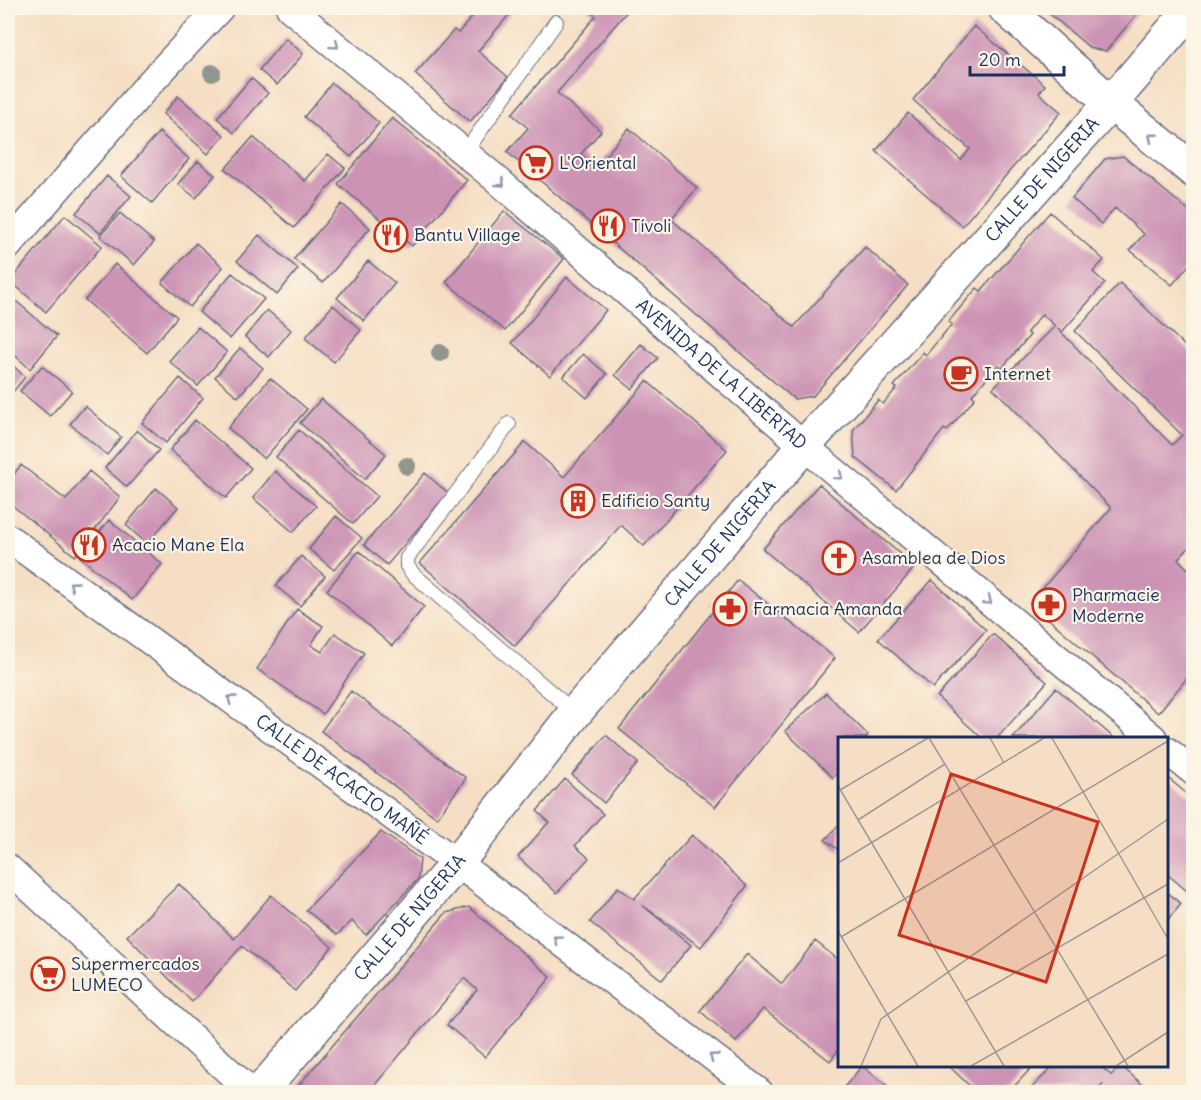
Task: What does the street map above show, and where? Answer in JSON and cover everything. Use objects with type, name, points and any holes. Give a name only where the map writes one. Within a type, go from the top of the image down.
[{"type":"street","points":[[8,246],[147,86],[220,8]]},
{"type":"street","name":"AVENIDA DE LA LIBERTAD","points":[[290,8],[495,178],[804,446],[1152,737]]},
{"type":"street","points":[[1005,8],[1111,102],[1194,171]]},
{"type":"street","name":"CALLE DE NIGERIA","points":[[260,1092],[457,863],[575,713],[804,446],[1192,8]]},
{"type":"street","name":"CALLE DE ACACIO MAÑÉ","points":[[8,538],[457,863],[759,1092]]},
{"type":"street","points":[[1168,751],[1194,772]]},
{"type":"street","points":[[8,868],[251,1092]]},
{"type":"lane","points":[[464,154],[556,22]]},
{"type":"lane","points":[[509,424],[407,558],[407,566],[413,574],[575,713]]},
{"type":"building","points":[[480,8],[515,8],[478,51],[508,77],[470,122],[415,74],[454,30],[458,33]]},
{"type":"building","points":[[587,8],[630,8],[557,93],[601,131],[581,154],[596,167],[629,128],[697,188],[671,219],[794,327],[865,247],[908,285],[813,396],[794,399],[507,152],[528,128],[512,114],[596,16]]},
{"type":"building","points":[[1043,8],[1142,8],[1106,51],[1090,48]]},
{"type":"building","points":[[974,26],[1045,85],[1039,93],[1061,112],[962,226],[876,151],[908,113],[961,160],[970,149],[913,100]]},
{"type":"building","points":[[286,38],[303,54],[277,85],[259,70]]},
{"type":"building","points":[[251,78],[268,93],[234,133],[217,118]]},
{"type":"building","points":[[332,83],[379,123],[351,157],[304,117]]},
{"type":"building","points":[[178,96],[224,135],[208,154],[163,114]]},
{"type":"building","points":[[392,118],[467,180],[412,246],[338,184]]},
{"type":"building","points":[[159,132],[189,159],[152,203],[121,176]]},
{"type":"building","points":[[253,137],[305,181],[328,154],[345,168],[294,228],[225,169]]},
{"type":"building","points":[[1123,156],[1194,215],[1194,259],[1172,285],[1130,250],[1144,234],[1115,208],[1101,224],[1072,198],[1105,159]]},
{"type":"building","points":[[198,161],[215,175],[196,198],[178,184]]},
{"type":"building","points":[[107,176],[131,196],[100,233],[76,213]]},
{"type":"building","points":[[342,204],[370,228],[323,283],[294,259]]},
{"type":"building","points":[[504,211],[564,259],[505,331],[446,282]]},
{"type":"building","points":[[1050,212],[1104,260],[1093,272],[1105,283],[1062,332],[1057,328],[1172,445],[1182,435],[1075,331],[1120,283],[1194,355],[1194,542],[1178,559],[1194,575],[1194,617],[1186,614],[1194,621],[1194,630],[1189,635],[1194,639],[1194,670],[1158,713],[1030,603],[1111,508],[993,388],[1055,326],[1042,314],[1027,332],[1030,335],[1002,368],[998,365],[972,395],[975,398],[947,431],[944,429],[896,490],[855,457],[853,430],[878,400],[883,404],[897,388],[894,386],[923,352],[926,355],[952,324],[948,322],[977,288],[981,291]]},
{"type":"building","points":[[120,213],[154,242],[134,265],[100,236]]},
{"type":"building","points":[[65,215],[102,246],[46,312],[10,281]]},
{"type":"building","points":[[259,235],[298,269],[277,295],[237,261]]},
{"type":"building","points":[[196,243],[223,267],[190,307],[162,283]]},
{"type":"building","points":[[368,261],[395,283],[364,321],[337,298]]},
{"type":"building","points":[[115,264],[177,317],[147,353],[85,300]]},
{"type":"building","points":[[232,273],[264,299],[230,339],[199,312]]},
{"type":"building","points":[[567,277],[606,310],[550,376],[512,343]]},
{"type":"building","points":[[10,296],[57,336],[30,369],[8,349],[8,300]]},
{"type":"building","points":[[333,305],[361,330],[334,362],[305,338]]},
{"type":"building","points":[[267,310],[291,330],[269,357],[245,337]]},
{"type":"building","points":[[198,327],[227,352],[198,386],[169,361]]},
{"type":"building","points":[[641,344],[658,358],[632,389],[615,375]]},
{"type":"building","points":[[240,348],[263,368],[238,397],[215,377]]},
{"type":"building","points":[[583,354],[607,374],[587,398],[563,377]]},
{"type":"building","points":[[8,361],[25,377],[8,398]]},
{"type":"building","points":[[42,366],[72,391],[50,416],[20,391]]},
{"type":"building","points":[[180,378],[203,398],[166,443],[142,423]]},
{"type":"building","points":[[270,378],[307,409],[264,459],[228,428]]},
{"type":"building","name":"Edificio Santy","points":[[647,381],[727,450],[644,546],[621,525],[515,646],[420,563],[525,442],[564,477]]},
{"type":"building","points":[[321,399],[386,454],[365,479],[300,423]]},
{"type":"building","points":[[85,406],[121,437],[107,455],[70,424]]},
{"type":"building","points":[[195,420],[251,468],[226,498],[170,450]]},
{"type":"building","points":[[137,430],[159,450],[127,487],[105,468]]},
{"type":"building","points":[[299,430],[377,496],[353,524],[276,457]]},
{"type":"building","points":[[21,465],[66,500],[89,471],[120,497],[75,556],[8,502],[8,482]]},
{"type":"building","points":[[275,471],[316,506],[293,532],[253,498]]},
{"type":"building","points":[[425,473],[448,493],[387,565],[364,545]]},
{"type":"building","name":"Asamblea de Dios","points":[[819,484],[915,567],[859,632],[763,549]]},
{"type":"building","points":[[156,488],[178,507],[147,544],[126,525]]},
{"type":"building","points":[[336,516],[362,538],[334,570],[309,549]]},
{"type":"building","points":[[109,520],[162,564],[132,600],[80,557]]},
{"type":"building","points":[[359,551],[424,607],[392,646],[327,590]]},
{"type":"building","points":[[301,556],[325,576],[300,606],[276,586]]},
{"type":"building","points":[[738,580],[835,658],[715,807],[619,729]]},
{"type":"building","points":[[932,580],[986,630],[933,688],[878,639]]},
{"type":"building","points":[[297,609],[323,626],[311,645],[322,652],[335,633],[364,653],[323,714],[257,669]]},
{"type":"building","points":[[993,634],[1047,682],[998,737],[981,737],[937,697]]},
{"type":"building","points":[[1056,688],[1113,737],[1014,737]]},
{"type":"building","points":[[351,691],[466,778],[437,818],[321,731]]},
{"type":"building","points":[[826,693],[868,735],[867,737],[838,737],[838,772],[833,778],[785,731]]},
{"type":"building","points":[[606,735],[638,763],[604,803],[572,775]]},
{"type":"building","points":[[1168,778],[1194,800],[1194,897],[1168,875]]},
{"type":"building","points":[[565,779],[603,814],[575,846],[589,858],[557,893],[518,857],[549,822],[537,811]]},
{"type":"building","points":[[838,826],[838,850],[825,840]]},
{"type":"building","points":[[381,832],[420,859],[418,879],[366,935],[352,921],[337,935],[306,910]]},
{"type":"building","points":[[692,835],[747,886],[701,947],[642,905],[691,945],[662,980],[590,922],[618,887],[634,899]]},
{"type":"building","points":[[179,884],[234,939],[271,895],[332,947],[295,991],[242,946],[192,1002],[127,936]]},
{"type":"building","points":[[1168,893],[1181,904],[1168,920]]},
{"type":"building","points":[[469,907],[551,977],[485,1057],[447,1025],[477,990],[464,978],[369,1092],[305,1092],[298,1086],[446,913]]},
{"type":"building","points":[[815,941],[838,959],[838,1051],[830,1061],[763,1009],[736,1042],[700,1011],[747,954],[782,984]]},
{"type":"building","points":[[863,1067],[895,1092],[840,1092]]},
{"type":"building","points":[[950,1067],[1032,1067],[1009,1092],[976,1092]]},
{"type":"building","points":[[1052,1067],[1101,1067],[1111,1075],[1122,1067],[1151,1092],[1096,1092],[1103,1084],[1095,1092],[1028,1092]]},
{"type":"place","name":"L'Oriental","points":[[536,163]]},
{"type":"place","name":"Tívoli","points":[[608,226]]},
{"type":"place","name":"Bantu Village","points":[[391,235]]},
{"type":"place","name":"Internet","points":[[961,374]]},
{"type":"place","name":"Edificio Santy","points":[[578,501]]},
{"type":"place","name":"Acacio Mane Ela","points":[[89,545]]},
{"type":"place","name":"Asamblea de Dios","points":[[839,558]]},
{"type":"place","name":"Pharmacie Moderne","points":[[1049,605]]},
{"type":"place","name":"Farmacia Amanda","points":[[730,609]]},
{"type":"place","name":"Supermercados LUMECO","points":[[48,974]]}]
